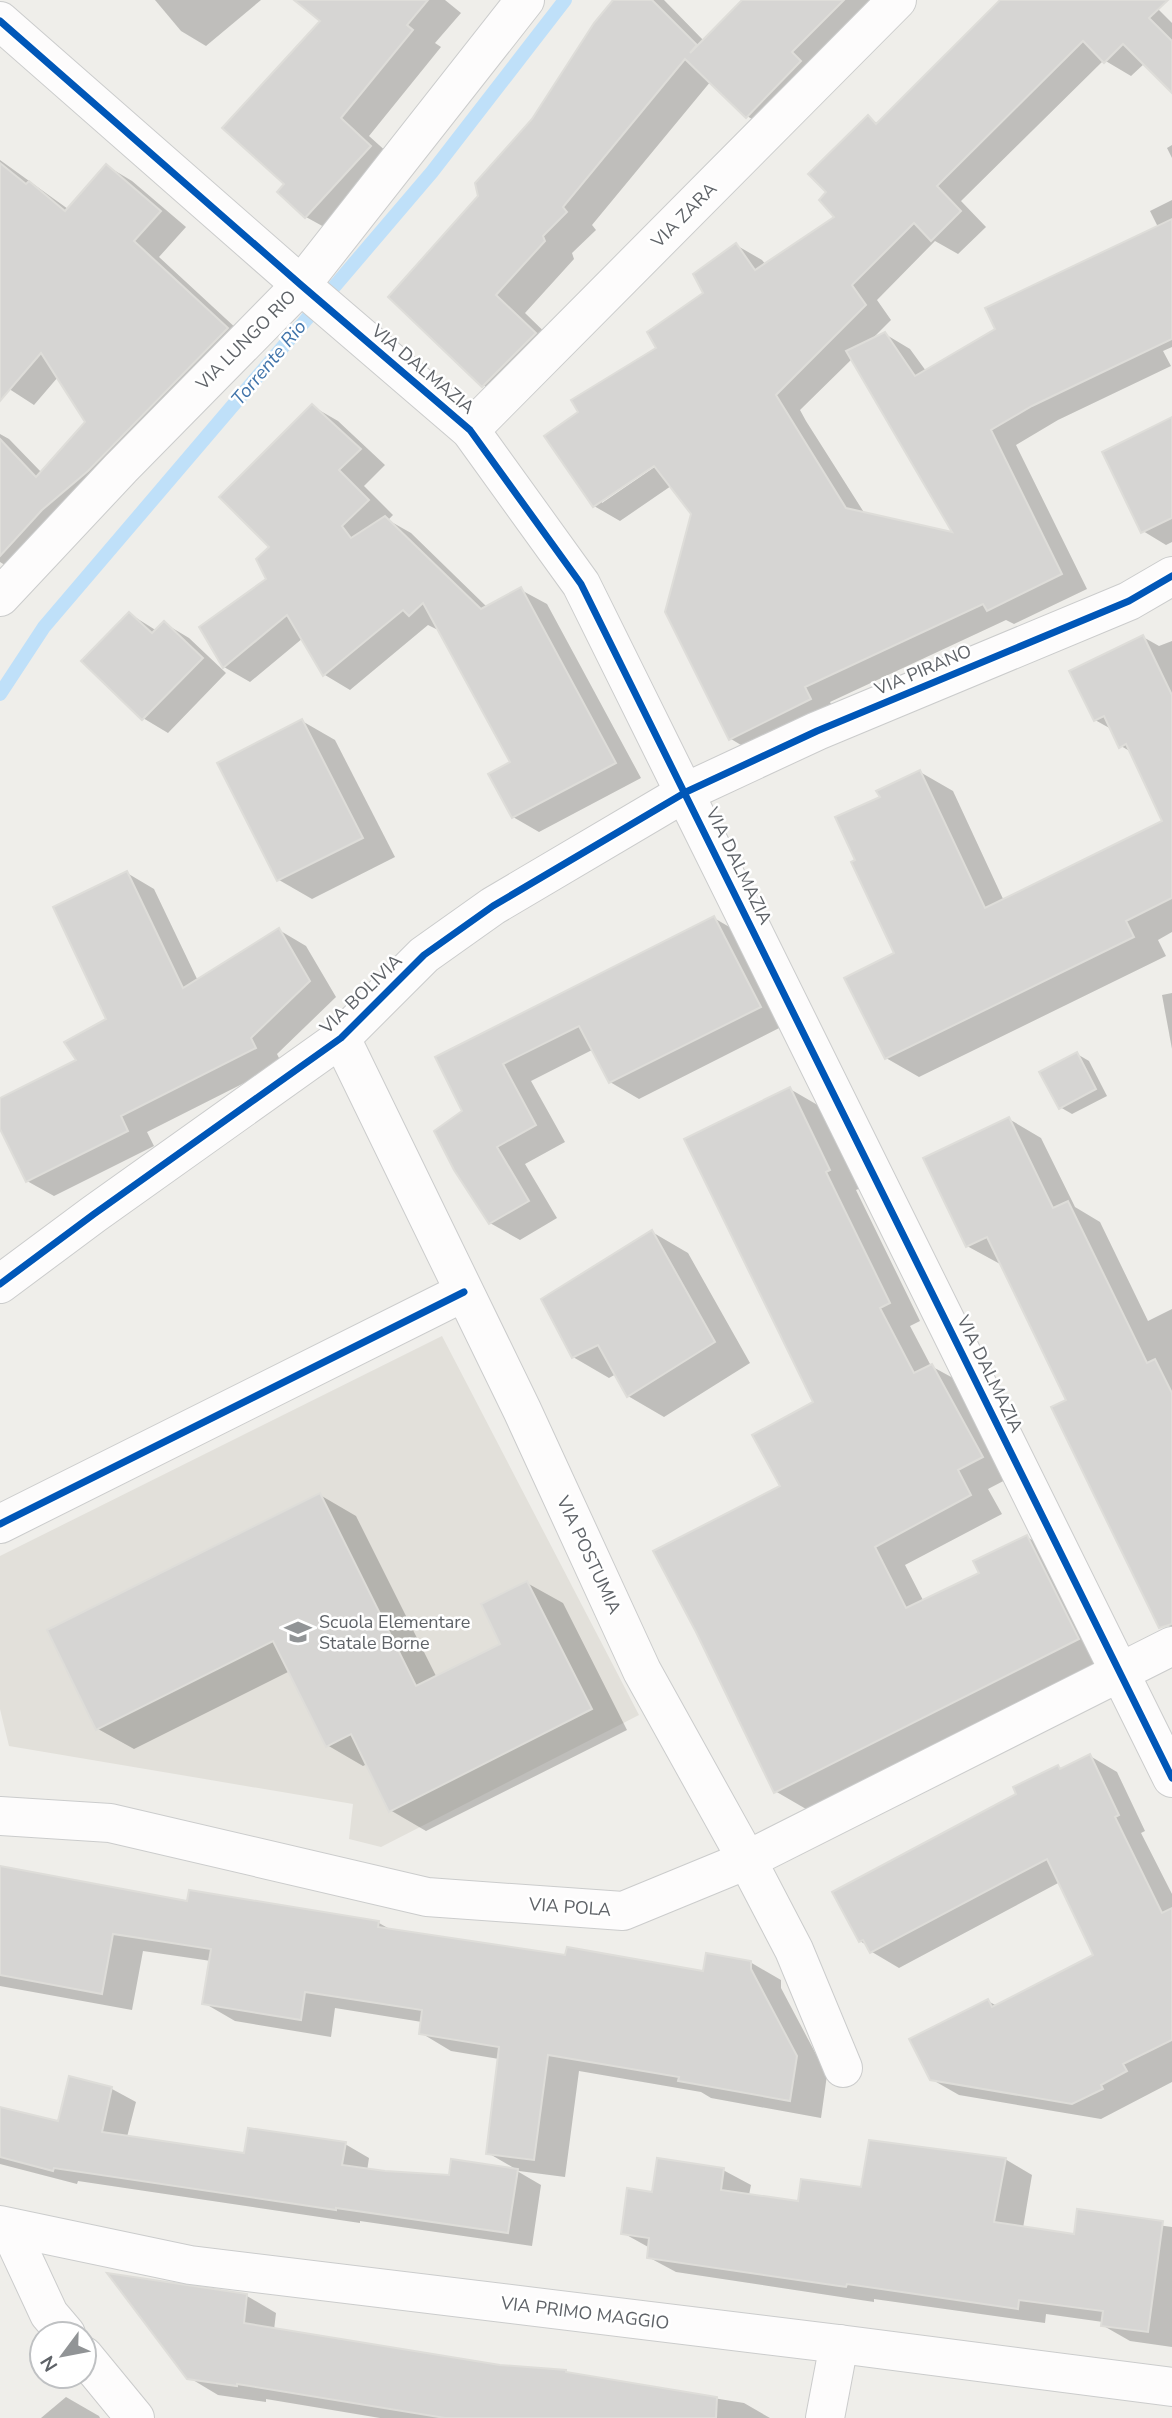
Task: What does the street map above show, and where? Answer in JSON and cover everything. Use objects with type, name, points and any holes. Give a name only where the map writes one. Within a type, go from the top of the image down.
[{"type":"street","name":"VIA LUNGO RIO","points":[[0,597],[121,468],[305,289],[525,0]]},
{"type":"street","name":"VIA ZARA","points":[[470,430],[897,0]]},
{"type":"street","name":"VIA DALMAZIA","points":[[0,22],[470,430],[581,583],[1172,1778]]},
{"type":"street","name":"VIA PIRANO","points":[[685,792],[817,731],[1129,601],[1172,576]]},
{"type":"street","name":"VIA BOLIVIA","points":[[0,1284],[341,1038],[424,955],[492,906],[685,792]]},
{"type":"street","name":"VIA POSTUMIA","points":[[341,1038],[642,1671],[794,1950],[843,2068]]},
{"type":"street","points":[[0,1524],[464,1292]]},
{"type":"street","name":"VIA POLA","points":[[0,1816],[110,1823],[427,1897],[623,1910],[747,1860],[1172,1646]]},
{"type":"street","points":[[5,2226],[54,2320]]},
{"type":"street","name":"VIA PRIMO MAGGIO","points":[[5,2226],[190,2265],[1172,2387]]},
{"type":"street","points":[[825,2418],[839,2344]]},
{"type":"street","points":[[98,2373],[135,2418]]},
{"type":"shaded area","name":"Scuola Elementare Statale Borne","points":[[442,1336],[639,1715],[381,1847],[349,1839],[353,1804],[9,1746],[0,1709],[0,1556]]},
{"type":"building","points":[[294,0],[428,0],[407,25],[413,30],[341,118],[371,146],[305,218],[277,192],[284,184],[222,128],[320,21]]},
{"type":"building","points":[[613,0],[652,0],[697,45],[690,53],[742,0],[844,0],[792,52],[801,61],[746,118],[685,59],[563,207],[567,212],[543,236],[545,241],[496,295],[536,333],[482,387],[388,297],[478,196],[475,183],[532,119],[594,23]]},
{"type":"building","points":[[1000,0],[1168,0],[1149,18],[1172,41],[1172,93],[1123,44],[1104,63],[1083,41],[937,186],[961,211],[931,241],[914,223],[852,285],[866,305],[776,395],[846,508],[952,532],[846,351],[885,332],[915,376],[995,329],[985,308],[1172,219],[1172,339],[1032,406],[991,430],[1062,574],[987,611],[983,604],[805,687],[811,699],[729,740],[665,612],[691,514],[654,466],[593,507],[544,436],[578,412],[571,400],[656,348],[647,332],[703,293],[693,274],[736,243],[755,270],[834,217],[819,200],[826,192],[808,174],[868,115],[876,124]]},
{"type":"building","points":[[0,163],[26,184],[29,181],[65,211],[106,164],[161,211],[134,241],[228,328],[88,471],[42,510],[0,556],[0,439],[36,477],[85,422],[41,353],[0,401]]},
{"type":"building","points":[[312,404],[361,449],[339,470],[369,500],[342,526],[351,538],[385,516],[481,609],[521,587],[616,763],[512,818],[488,774],[510,762],[423,603],[409,616],[403,610],[323,676],[287,615],[223,668],[199,627],[266,579],[256,559],[269,547],[219,497]]},
{"type":"building","points":[[1172,417],[1172,518],[1141,533],[1102,452]]},
{"type":"building","points":[[129,612],[152,633],[164,621],[203,658],[142,720],[81,661]]},
{"type":"building","points":[[1143,635],[1172,695],[1172,898],[1126,921],[1134,937],[885,1059],[844,978],[894,953],[851,862],[855,860],[835,817],[880,797],[876,791],[920,770],[985,908],[1162,821],[1126,744],[1119,748],[1104,716],[1094,721],[1069,671]]},
{"type":"building","points":[[302,719],[363,838],[277,881],[217,763]]},
{"type":"building","points":[[127,871],[183,988],[279,928],[310,981],[251,1038],[256,1048],[121,1116],[128,1131],[26,1182],[0,1129],[0,1098],[76,1060],[64,1042],[106,1019],[53,907]]},
{"type":"building","points":[[714,916],[761,1007],[609,1083],[579,1026],[503,1064],[536,1125],[497,1147],[529,1201],[489,1224],[454,1170],[434,1131],[462,1111],[435,1057]]},
{"type":"building","points":[[1077,1052],[1096,1089],[1059,1109],[1039,1072]]},
{"type":"building","points":[[790,1087],[830,1170],[826,1172],[890,1303],[880,1308],[914,1373],[932,1364],[983,1457],[958,1470],[971,1495],[875,1547],[906,1608],[979,1573],[973,1561],[1027,1535],[1079,1639],[774,1793],[696,1632],[653,1551],[780,1486],[752,1435],[813,1402],[684,1139]]},
{"type":"building","points":[[1009,1117],[1053,1208],[1068,1201],[1147,1363],[1155,1359],[1172,1393],[1172,1624],[1159,1628],[1051,1407],[1066,1400],[987,1237],[966,1247],[923,1158]]},
{"type":"building","points":[[652,1230],[715,1342],[627,1397],[598,1345],[572,1358],[541,1299]]},
{"type":"building","points":[[320,1493],[416,1686],[500,1644],[481,1604],[527,1581],[592,1709],[389,1812],[351,1734],[326,1747],[273,1641],[96,1730],[47,1630]]},
{"type":"building","points":[[1090,1754],[1119,1815],[1115,1817],[1162,1913],[1172,1908],[1172,2040],[1123,2064],[1127,2071],[1101,2085],[1103,2089],[1072,2104],[930,2080],[909,2039],[988,1999],[992,2007],[1093,1955],[1047,1859],[870,1953],[863,1940],[859,1942],[832,1892],[1016,1794],[1013,1787],[1058,1765],[1060,1769]]},
{"type":"building","points":[[0,1866],[187,1901],[189,1890],[379,1921],[378,1927],[565,1955],[567,1947],[703,1971],[706,1953],[751,1961],[751,1969],[797,2056],[790,2101],[678,2081],[679,2077],[548,2055],[534,2160],[486,2154],[499,2047],[419,2034],[422,2010],[305,1992],[301,2020],[202,2004],[211,1949],[113,1934],[102,1994],[0,1975]]},
{"type":"building","points":[[69,2076],[112,2087],[102,2132],[244,2153],[248,2128],[346,2142],[342,2165],[449,2175],[451,2159],[518,2169],[508,2233],[54,2168],[53,2171],[0,2157],[0,2107],[58,2121]]},
{"type":"building","points":[[869,2140],[1006,2158],[994,2222],[1074,2234],[1077,2209],[1163,2221],[1148,2332],[1101,2326],[1103,2311],[1019,2300],[1018,2309],[647,2258],[649,2238],[621,2234],[627,2188],[652,2192],[657,2158],[724,2168],[721,2190],[798,2201],[801,2179],[861,2187]]},
{"type":"building","points":[[107,2273],[247,2294],[244,2323],[500,2365],[566,2370],[717,2397],[716,2418],[445,2418],[237,2384],[187,2379]]},
{"type":"waterway","name":"Torrente Rio","points":[[0,694],[44,627],[432,172],[565,0]]},
{"type":"cycle path","points":[[0,21],[470,430],[581,584],[1172,1778]]},
{"type":"cycle path","points":[[0,1284],[341,1038],[424,955],[493,906],[686,792],[817,731],[1129,601],[1172,576]]},
{"type":"cycle path","points":[[0,1524],[464,1292]]},
{"type":"place","name":"Scuola Elementare Statale Borne","points":[[298,1632]]}]
